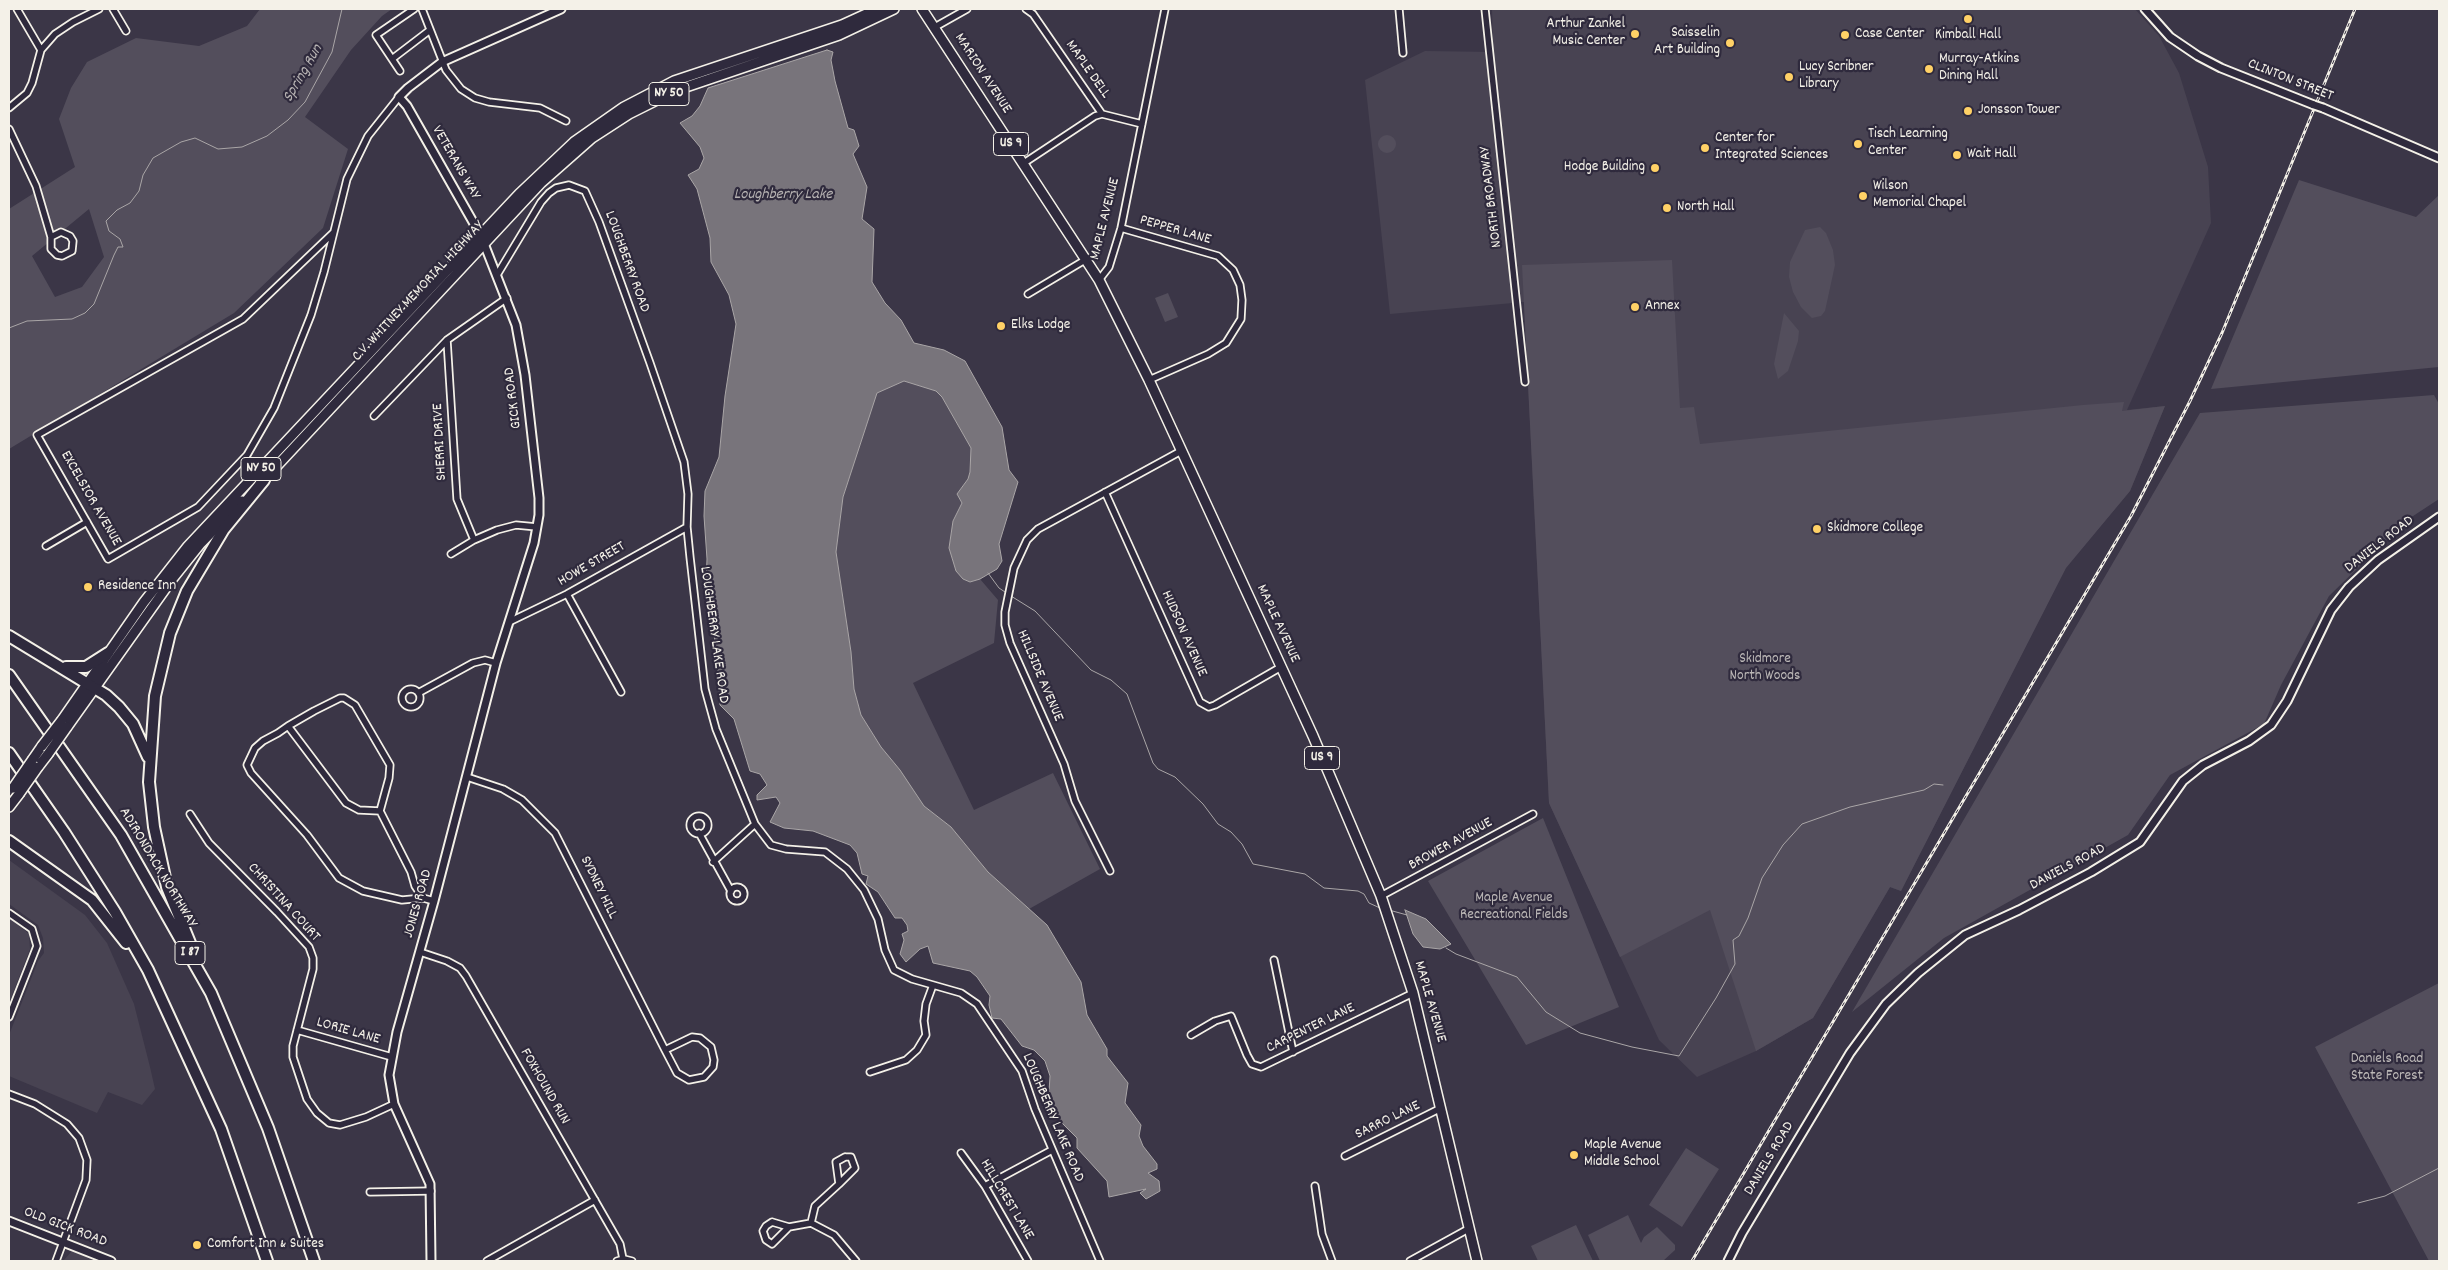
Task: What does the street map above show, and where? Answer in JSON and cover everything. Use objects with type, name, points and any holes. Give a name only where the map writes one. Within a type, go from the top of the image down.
[{"type":"highway","points":[[211,993],[167,887],[154,827],[149,782],[157,683],[170,633],[181,605],[213,544],[264,480]]},
{"type":"highway","points":[[9,636],[91,685],[127,715],[143,743],[150,763]]},
{"type":"highway","points":[[55,664],[74,669],[86,668],[108,653]]},
{"type":"highway","name":"ADIRONDACK NORTHWAY","points":[[9,675],[121,834],[211,993],[268,1128],[314,1261]]},
{"type":"highway","points":[[9,753],[64,832],[115,912],[162,1000],[232,1158],[267,1261]]},
{"type":"highway","points":[[9,842],[92,900],[114,926],[162,1000]]},
{"type":"main road","name":"C.V. WHITNEY MEMORIAL HIGHWAY","points":[[13,791],[36,763],[91,685],[201,543],[264,480],[557,157],[589,130],[634,101],[690,75],[842,25],[877,9]]},
{"type":"main road","name":"C.V. WHITNEY MEMORIAL HIGHWAY","points":[[91,685],[108,653],[144,602],[188,546],[482,240],[562,162],[592,138],[629,114],[676,90],[839,36],[894,9]]},
{"type":"main road","name":"MARION AVENUE","points":[[922,9],[1099,280]]},
{"type":"main road","name":"MAPLE AVENUE","points":[[1099,280],[1149,380],[1281,667],[1381,896],[1413,993],[1477,1261]]},
{"type":"main road","name":"NY 50","points":[[9,807],[13,791]]},
{"type":"street","points":[[17,9],[41,50]]},
{"type":"street","points":[[9,108],[22,98],[32,83],[41,50],[61,30],[99,9]]},
{"type":"street","points":[[114,9],[126,30]]},
{"type":"street","points":[[400,71],[376,35],[414,9]]},
{"type":"street","points":[[422,9],[442,62],[453,80],[470,96],[489,102],[540,108],[566,121]]},
{"type":"street","name":"EXCELSIOR AVENUE","points":[[333,233],[243,319],[37,435],[108,559],[198,507],[247,455],[274,408],[290,371],[311,315],[333,233],[347,179],[357,155],[380,119],[408,88],[442,62],[561,9]]},
{"type":"street","points":[[935,27],[967,9]]},
{"type":"street","name":"MAPLE DELL","points":[[1026,9],[1033,14],[1102,114],[1142,124]]},
{"type":"street","name":"MAPLE AVENUE","points":[[1099,280],[1109,267],[1121,228],[1165,9]]},
{"type":"street","points":[[1399,9],[1403,53]]},
{"type":"street","name":"NORTH BROADWAY","points":[[1485,9],[1524,382]]},
{"type":"street","name":"CLINTON STREET","points":[[2145,9],[2170,37],[2198,56],[2439,158]]},
{"type":"street","points":[[392,59],[430,30]]},
{"type":"street","name":"VETERANS WAY","points":[[399,97],[412,114],[482,240]]},
{"type":"street","points":[[1024,163],[1095,116],[1102,114]]},
{"type":"street","points":[[9,129],[30,170],[49,234],[49,244],[54,253],[62,256],[72,251],[73,241],[70,236],[60,232],[49,234]]},
{"type":"street","name":"LOUGHBERRY ROAD","points":[[497,275],[541,202],[549,193],[556,188],[569,184],[585,191],[599,222],[650,363],[686,472]]},
{"type":"street","name":"PEPPER LANE","points":[[1121,228],[1218,256],[1233,270],[1240,285],[1242,300],[1240,319],[1226,343],[1208,354],[1149,380]]},
{"type":"street","name":"GICK ROAD","points":[[482,240],[520,338],[539,498],[537,527],[531,555]]},
{"type":"street","points":[[1028,294],[1085,260]]},
{"type":"street","points":[[374,416],[447,340],[506,298]]},
{"type":"street","name":"SHERRI DRIVE","points":[[447,340],[457,499],[474,540]]},
{"type":"street","name":"HILLSIDE AVENUE","points":[[1110,871],[1076,801],[1064,764],[1010,643],[1005,626],[1009,594],[1014,568],[1020,551],[1038,529],[1181,451]]},
{"type":"street","name":"LOUGHBERRY LAKE ROAD","points":[[686,472],[687,527],[699,645],[708,705],[755,824],[771,845],[786,849],[826,852],[847,869],[864,890],[878,919],[884,950],[894,970],[912,979],[961,993],[977,1004],[1022,1071],[1052,1150],[1100,1261]]},
{"type":"street","name":"HUDSON AVENUE","points":[[1106,492],[1200,702],[1209,706],[1215,705],[1281,667]]},
{"type":"street","name":"DANIELS ROAD","points":[[1728,1261],[1746,1226],[1850,1053],[1886,1004],[1918,973],[1965,936],[2064,886],[2112,860],[2140,842],[2183,780],[2202,765],[2249,741],[2271,725],[2287,701],[2331,610],[2349,587],[2378,560],[2439,517]]},
{"type":"street","points":[[46,546],[87,522]]},
{"type":"street","points":[[451,554],[474,540],[516,525],[537,527]]},
{"type":"street","name":"HOWE STREET","points":[[509,622],[566,594],[687,527]]},
{"type":"street","name":"JONES ROAD","points":[[431,1261],[431,1191],[427,1175],[394,1104],[389,1075],[392,1057],[496,663],[531,555]]},
{"type":"street","points":[[566,594],[621,692]]},
{"type":"street","points":[[420,692],[474,663],[485,660],[496,663]]},
{"type":"street","points":[[423,898],[380,811],[389,778],[390,766],[355,705],[344,698],[340,698],[288,726],[255,748],[247,765],[251,773],[307,835],[333,871],[350,886],[402,900],[423,898],[434,901]]},
{"type":"street","points":[[288,726],[346,803],[359,810],[380,811]]},
{"type":"street","name":"SYDNEY HILL","points":[[467,777],[503,790],[522,800],[555,833],[673,1066],[682,1078],[696,1080],[709,1073],[713,1067],[714,1053],[706,1041],[700,1038],[686,1038],[665,1050]]},
{"type":"street","name":"CHRISTINA COURT","points":[[190,814],[209,843],[309,947],[313,958],[313,969],[293,1046],[295,1067],[307,1099],[317,1113],[329,1123],[340,1125],[353,1122],[394,1104]]},
{"type":"street","name":"BROWER AVENUE","points":[[1381,896],[1533,814]]},
{"type":"street","points":[[713,862],[755,824]]},
{"type":"street","points":[[699,833],[713,862],[731,892]]},
{"type":"street","points":[[9,913],[32,929],[37,946],[9,1017]]},
{"type":"street","name":"FOXHOUND RUN","points":[[420,952],[447,961],[460,968],[466,976],[620,1244],[620,1260],[632,1261]]},
{"type":"street","points":[[1274,960],[1293,1052]]},
{"type":"street","points":[[870,1072],[906,1060],[917,1050],[926,1035],[924,1021],[926,1004],[933,985]]},
{"type":"street","name":"CARPENTER LANE","points":[[1191,1035],[1231,1016],[1247,1054],[1256,1066],[1261,1067],[1413,993]]},
{"type":"street","name":"LORIE LANE","points":[[297,1030],[392,1057]]},
{"type":"street","points":[[9,1094],[57,1116],[72,1129],[83,1148],[86,1160],[86,1180],[56,1261]]},
{"type":"street","name":"SARRO LANE","points":[[1346,1156],[1441,1108]]},
{"type":"street","points":[[985,1186],[1052,1150]]},
{"type":"street","name":"HILLCREST LANE","points":[[961,1153],[985,1186],[1028,1261]]},
{"type":"street","points":[[811,1223],[815,1206],[839,1184],[855,1168],[851,1157],[845,1157],[836,1162],[839,1184]]},
{"type":"street","points":[[1315,1186],[1322,1234],[1332,1261]]},
{"type":"street","points":[[370,1192],[431,1191]]},
{"type":"street","points":[[487,1261],[595,1200]]},
{"type":"street","name":"OLD GICK ROAD","points":[[9,1221],[111,1261]]},
{"type":"street","points":[[789,1227],[776,1242],[772,1244],[766,1240],[763,1231],[772,1222],[789,1227],[811,1223],[834,1235],[856,1261]]},
{"type":"street","points":[[1410,1261],[1470,1228]]},
{"type":"shaded area","name":"Skidmore College","points":[[1492,9],[2135,9],[2159,36],[2179,73],[2208,167],[2211,223],[2127,410],[2165,406],[2130,491],[2066,567],[1901,891],[1890,887],[1813,1018],[1756,1051],[1697,1077],[1659,1040],[1549,803],[1524,302],[1390,314],[1365,80],[1425,51],[1493,52]]},
{"type":"shaded area","points":[[9,860],[85,915],[107,943],[134,1004],[155,1089],[142,1105],[108,1092],[97,1113],[9,1076],[9,1035],[38,961],[44,953],[43,938],[38,925],[9,904]]},
{"type":"shaded area","points":[[9,917],[29,934],[30,949],[9,1003]]},
{"type":"shaded area","points":[[72,1251],[80,1252],[98,1261],[63,1261]]},
{"type":"green space","points":[[260,9],[392,9],[382,16],[351,50],[305,117],[348,149],[323,228],[234,313],[9,449],[9,209],[75,167],[59,119],[71,88],[87,62],[136,38],[199,46],[247,26]],"holes":[[[89,209],[104,257],[82,287],[55,297],[32,256]]]},
{"type":"green space","points":[[1383,135],[1391,135],[1396,140],[1394,151],[1383,153],[1378,148],[1378,140]]},
{"type":"green space","points":[[2299,180],[2416,217],[2439,195],[2439,367],[2211,389]]},
{"type":"green space","points":[[1820,227],[1826,233],[1833,250],[1835,265],[1825,311],[1821,316],[1812,318],[1801,307],[1793,292],[1789,277],[1790,262],[1805,230]]},
{"type":"green space","name":"Skidmore North Woods","points":[[1672,260],[1680,408],[1694,407],[1700,444],[2083,405],[2124,402],[2122,411],[2165,406],[2130,491],[2066,568],[1901,891],[1890,887],[1813,1018],[1756,1051],[1710,910],[1620,957],[1549,803],[1522,265]]},
{"type":"green space","points":[[1168,293],[1178,317],[1165,322],[1155,298]]},
{"type":"green space","points":[[1784,313],[1799,331],[1798,341],[1788,371],[1778,379],[1774,364]]},
{"type":"green space","points":[[904,381],[936,391],[942,397],[971,448],[970,472],[968,479],[957,494],[962,503],[953,521],[949,548],[956,571],[963,579],[970,582],[980,579],[998,600],[994,643],[913,683],[974,810],[1053,773],[1100,869],[1029,909],[988,872],[951,827],[924,806],[900,770],[881,747],[861,715],[854,689],[851,652],[836,552],[843,497],[877,393]]},
{"type":"green space","points":[[2434,395],[2439,404],[2439,499],[2407,520],[2329,596],[2281,685],[2264,724],[2170,775],[2128,835],[1944,938],[1852,1012],[2200,413]]},
{"type":"green space","name":"Maple Avenue Recreational Fields","points":[[1543,818],[1619,1007],[1526,1045],[1428,881]]},
{"type":"green space","name":"Daniels Road State Forest","points":[[2439,983],[2439,1261],[2429,1261],[2315,1047]]},
{"type":"green space","points":[[1686,1148],[1719,1169],[1682,1227],[1649,1205]]},
{"type":"green space","points":[[1628,1215],[1641,1243],[1644,1237],[1657,1227],[1675,1245],[1675,1250],[1663,1261],[1600,1261],[1588,1235]]},
{"type":"green space","points":[[1576,1225],[1593,1261],[1538,1261],[1531,1246]]},
{"type":"water","name":"Loughberry Lake","points":[[827,50],[833,52],[831,60],[835,81],[848,128],[854,130],[859,146],[853,154],[867,187],[862,219],[874,229],[872,282],[885,303],[901,320],[914,343],[944,350],[965,361],[1002,427],[1009,470],[1018,482],[999,544],[1002,561],[997,569],[980,579],[970,582],[963,579],[956,571],[949,548],[953,521],[962,503],[957,494],[968,479],[970,472],[971,448],[942,397],[936,391],[904,381],[877,393],[843,497],[836,552],[851,652],[854,689],[861,715],[881,747],[900,770],[924,806],[951,827],[988,872],[1047,925],[1081,982],[1087,1015],[1107,1049],[1107,1056],[1128,1083],[1125,1103],[1141,1125],[1139,1136],[1143,1146],[1157,1164],[1157,1169],[1148,1173],[1159,1181],[1160,1191],[1146,1199],[1140,1193],[1146,1189],[1109,1197],[1107,1181],[1077,1148],[1077,1138],[1054,1115],[1049,1092],[1050,1076],[1045,1061],[1034,1050],[1022,1046],[1001,1019],[992,1018],[989,1005],[990,996],[977,977],[970,971],[933,963],[928,946],[920,949],[906,962],[900,954],[904,940],[902,934],[908,931],[907,925],[902,918],[895,918],[878,892],[866,884],[868,876],[862,874],[857,853],[850,845],[813,831],[784,828],[770,822],[780,803],[776,797],[757,800],[757,795],[767,785],[760,774],[750,771],[734,719],[720,705],[717,654],[706,584],[705,491],[719,457],[725,396],[736,324],[729,295],[711,262],[710,238],[697,189],[688,175],[699,169],[704,158],[700,147],[680,123],[692,116],[700,106],[708,88]]},
{"type":"water","points":[[1405,910],[1426,919],[1451,944],[1440,949],[1423,947],[1413,934]]},
{"type":"waterway","name":"Spring Run","points":[[9,328],[27,321],[72,319],[85,313],[94,304],[118,247],[123,247],[120,239],[109,231],[106,221],[117,210],[130,203],[139,191],[143,175],[153,158],[181,142],[195,138],[218,149],[242,147],[267,136],[288,120],[305,102],[332,52],[342,9]]},
{"type":"waterway","points":[[988,573],[999,588],[1005,592]]},
{"type":"waterway","points":[[1011,596],[1035,611],[1091,670],[1111,680],[1127,694],[1153,763],[1158,769],[1175,777],[1203,804],[1218,824],[1231,832],[1242,844],[1253,864],[1305,874],[1324,888],[1358,891],[1364,894],[1369,903],[1380,908]]},
{"type":"waterway","points":[[1446,948],[1456,954],[1517,977],[1546,1012],[1580,1033],[1632,1047],[1679,1056],[1735,964],[1733,940],[1739,936],[1748,918],[1762,878],[1783,845],[1802,824],[1850,807],[1924,790],[1934,784],[1943,785]]},
{"type":"waterway","points":[[1389,910],[1407,915]]},
{"type":"waterway","points":[[2358,1203],[2385,1196],[2439,1168]]},
{"type":"railway","points":[[1692,1261],[2131,516],[2190,401],[2222,333],[2355,9]]},
{"type":"place","name":"Kimball Hall","points":[[1968,19]]},
{"type":"place","name":"Arthur Zankel Music Center","points":[[1635,34]]},
{"type":"place","name":"Case Center","points":[[1845,35]]},
{"type":"place","name":"Saisselin Art Building","points":[[1730,43]]},
{"type":"place","name":"Murray-Atkins Dining Hall","points":[[1929,69]]},
{"type":"place","name":"Lucy Scribner Library","points":[[1789,77]]},
{"type":"place","name":"Jonsson Tower","points":[[1968,111]]},
{"type":"place","name":"Tisch Learning Center","points":[[1858,144]]},
{"type":"place","name":"Center for Integrated Sciences","points":[[1705,148]]},
{"type":"place","name":"Wait Hall","points":[[1957,155]]},
{"type":"place","name":"Hodge Building","points":[[1655,168]]},
{"type":"place","name":"Wilson Memorial Chapel","points":[[1863,196]]},
{"type":"place","name":"North Hall","points":[[1667,208]]},
{"type":"place","name":"Annex","points":[[1635,307]]},
{"type":"place","name":"Elks Lodge","points":[[1001,326]]},
{"type":"place","name":"Skidmore College","points":[[1817,529]]},
{"type":"place","name":"Residence Inn","points":[[88,587]]},
{"type":"place","name":"Maple Avenue Middle School","points":[[1574,1155]]},
{"type":"place","name":"Comfort Inn & Suites","points":[[197,1245]]}]
